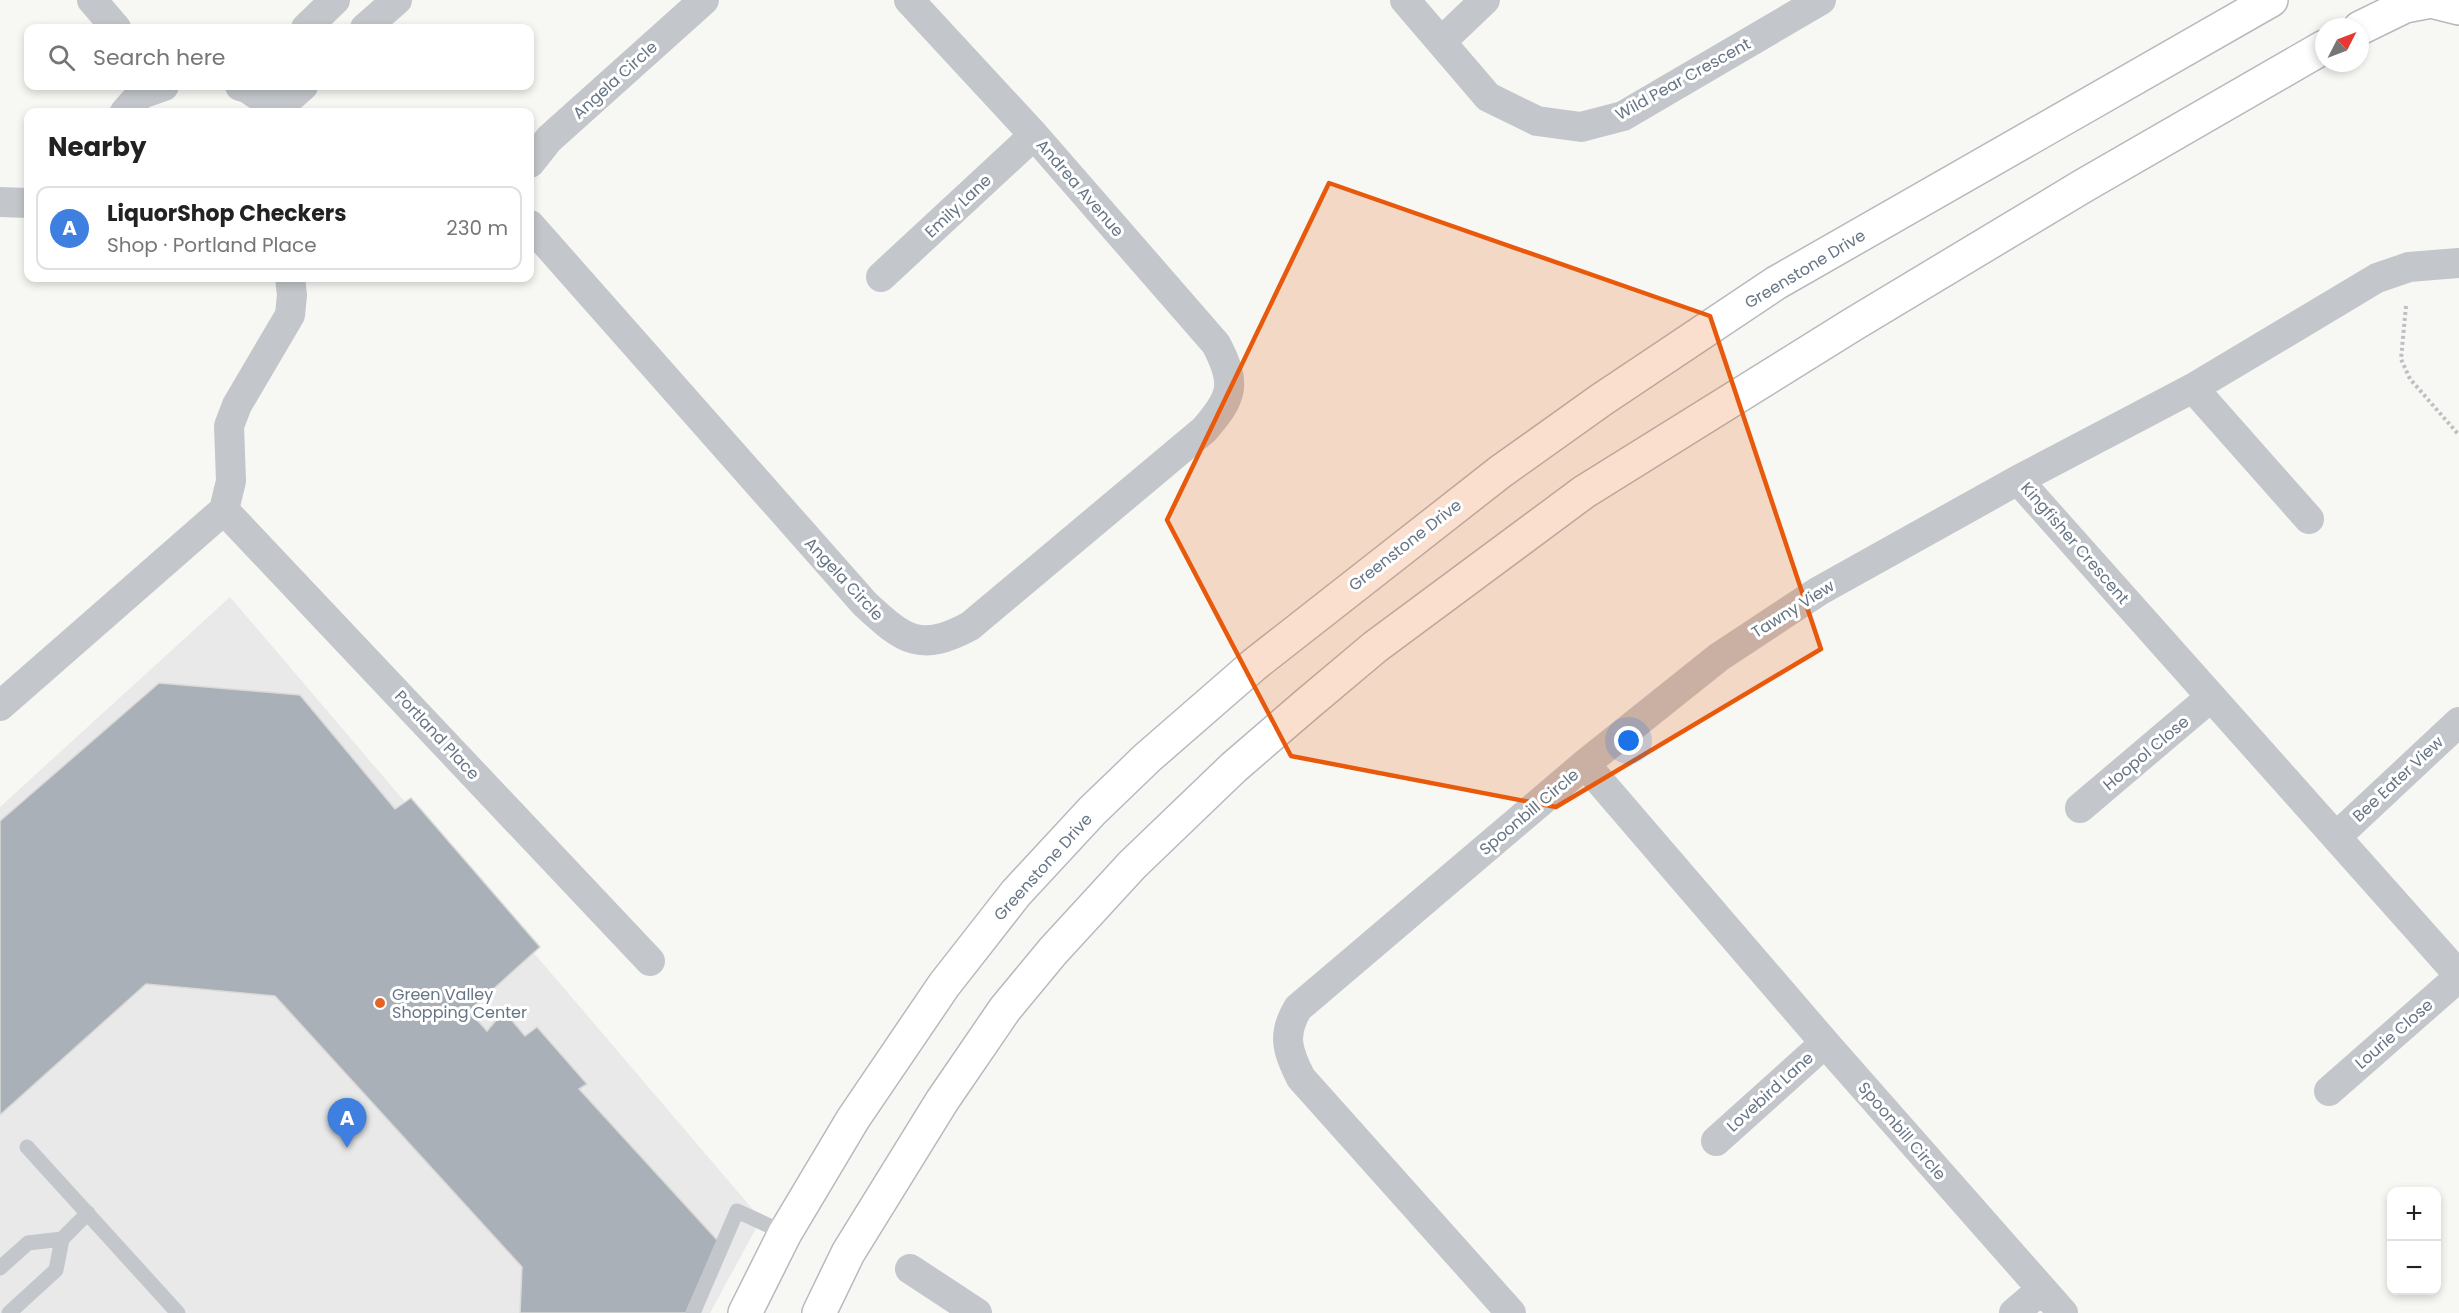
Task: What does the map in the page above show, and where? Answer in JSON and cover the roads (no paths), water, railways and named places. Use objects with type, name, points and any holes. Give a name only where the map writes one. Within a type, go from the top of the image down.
[{"type":"main road","name":"Greenstone Drive","points":[[745,1313],[785,1233],[852,1119],[931,1004],[1016,893],[1092,812],[1147,758],[1256,664],[1430,524],[1517,460],[1601,400],[1776,283],[2271,0]]},
{"type":"main road","points":[[2369,24],[2405,6],[2432,1],[2459,8]]},
{"type":"main road","points":[[819,1313],[854,1243],[942,1101],[1005,1010],[1053,951],[1132,865],[1233,768],[1375,647],[1584,492],[1862,319],[2083,186],[2315,52]]},
{"type":"street","points":[[92,0],[113,24]]},
{"type":"street","points":[[310,24],[335,0]]},
{"type":"street","points":[[370,24],[397,0]]},
{"type":"street","name":"Angela Circle","points":[[534,158],[549,139],[704,0]]},
{"type":"street","name":"Andrea Avenue","points":[[909,0],[1034,135],[1216,344],[1227,366],[1230,388]]},
{"type":"street","name":"Wild Pear Crescent","points":[[1405,0],[1488,97],[1537,120],[1581,127],[1623,116],[1821,0]]},
{"type":"street","points":[[1441,42],[1485,0]]},
{"type":"street","points":[[129,108],[141,94],[150,90]]},
{"type":"street","points":[[252,90],[278,108]]},
{"type":"street","points":[[283,108],[299,90]]},
{"type":"street","name":"Emily Lane","points":[[882,278],[1034,135]]},
{"type":"street","points":[[0,202],[24,203]]},
{"type":"street","name":"Angela Circle","points":[[534,230],[865,604],[885,623],[905,636],[926,642],[947,638],[970,626],[1204,430],[1223,408],[1230,388]]},
{"type":"street","name":"Kingfisher Crescent","points":[[2459,263],[2409,267],[2378,278],[2193,388],[2018,480],[2459,976]]},
{"type":"street","points":[[0,706],[224,510],[231,481],[229,426],[237,405],[290,315],[290,282]]},
{"type":"street","points":[[2193,388],[2309,519]]},
{"type":"street","name":"Tawny View","points":[[1585,764],[1719,657],[1819,591],[2018,480]]},
{"type":"street","name":"Portland Place","points":[[224,510],[650,961]]},
{"type":"street","name":"Hoopol Close","points":[[2080,808],[2211,697]]},
{"type":"street","name":"Bee Eater View","points":[[2336,837],[2459,722]]},
{"type":"street","name":"Spoonbill Circle","points":[[1511,1313],[1301,1077],[1291,1059],[1287,1038],[1289,1022],[1298,1008],[1585,764],[1825,1043],[2063,1313]]},
{"type":"street","name":"Lourie Close","points":[[2329,1091],[2459,976]]},
{"type":"street","name":"Lovebird Lane","points":[[1716,1141],[1825,1043]]},
{"type":"street","points":[[910,1269],[977,1313]]},
{"type":"street","points":[[2014,1313],[2041,1290]]},
{"type":"lane","points":[[27,1146],[178,1313]]},
{"type":"lane","points":[[693,1313],[737,1211],[785,1233]]},
{"type":"lane","points":[[9,1313],[56,1270],[62,1239],[88,1213]]},
{"type":"lane","points":[[0,1268],[28,1243],[62,1239]]},
{"type":"place","name":"Green Valley Shopping Center","points":[[380,1003]]},
{"type":"place","name":"LiquorShop Checkers","points":[[347,1148]]}]
